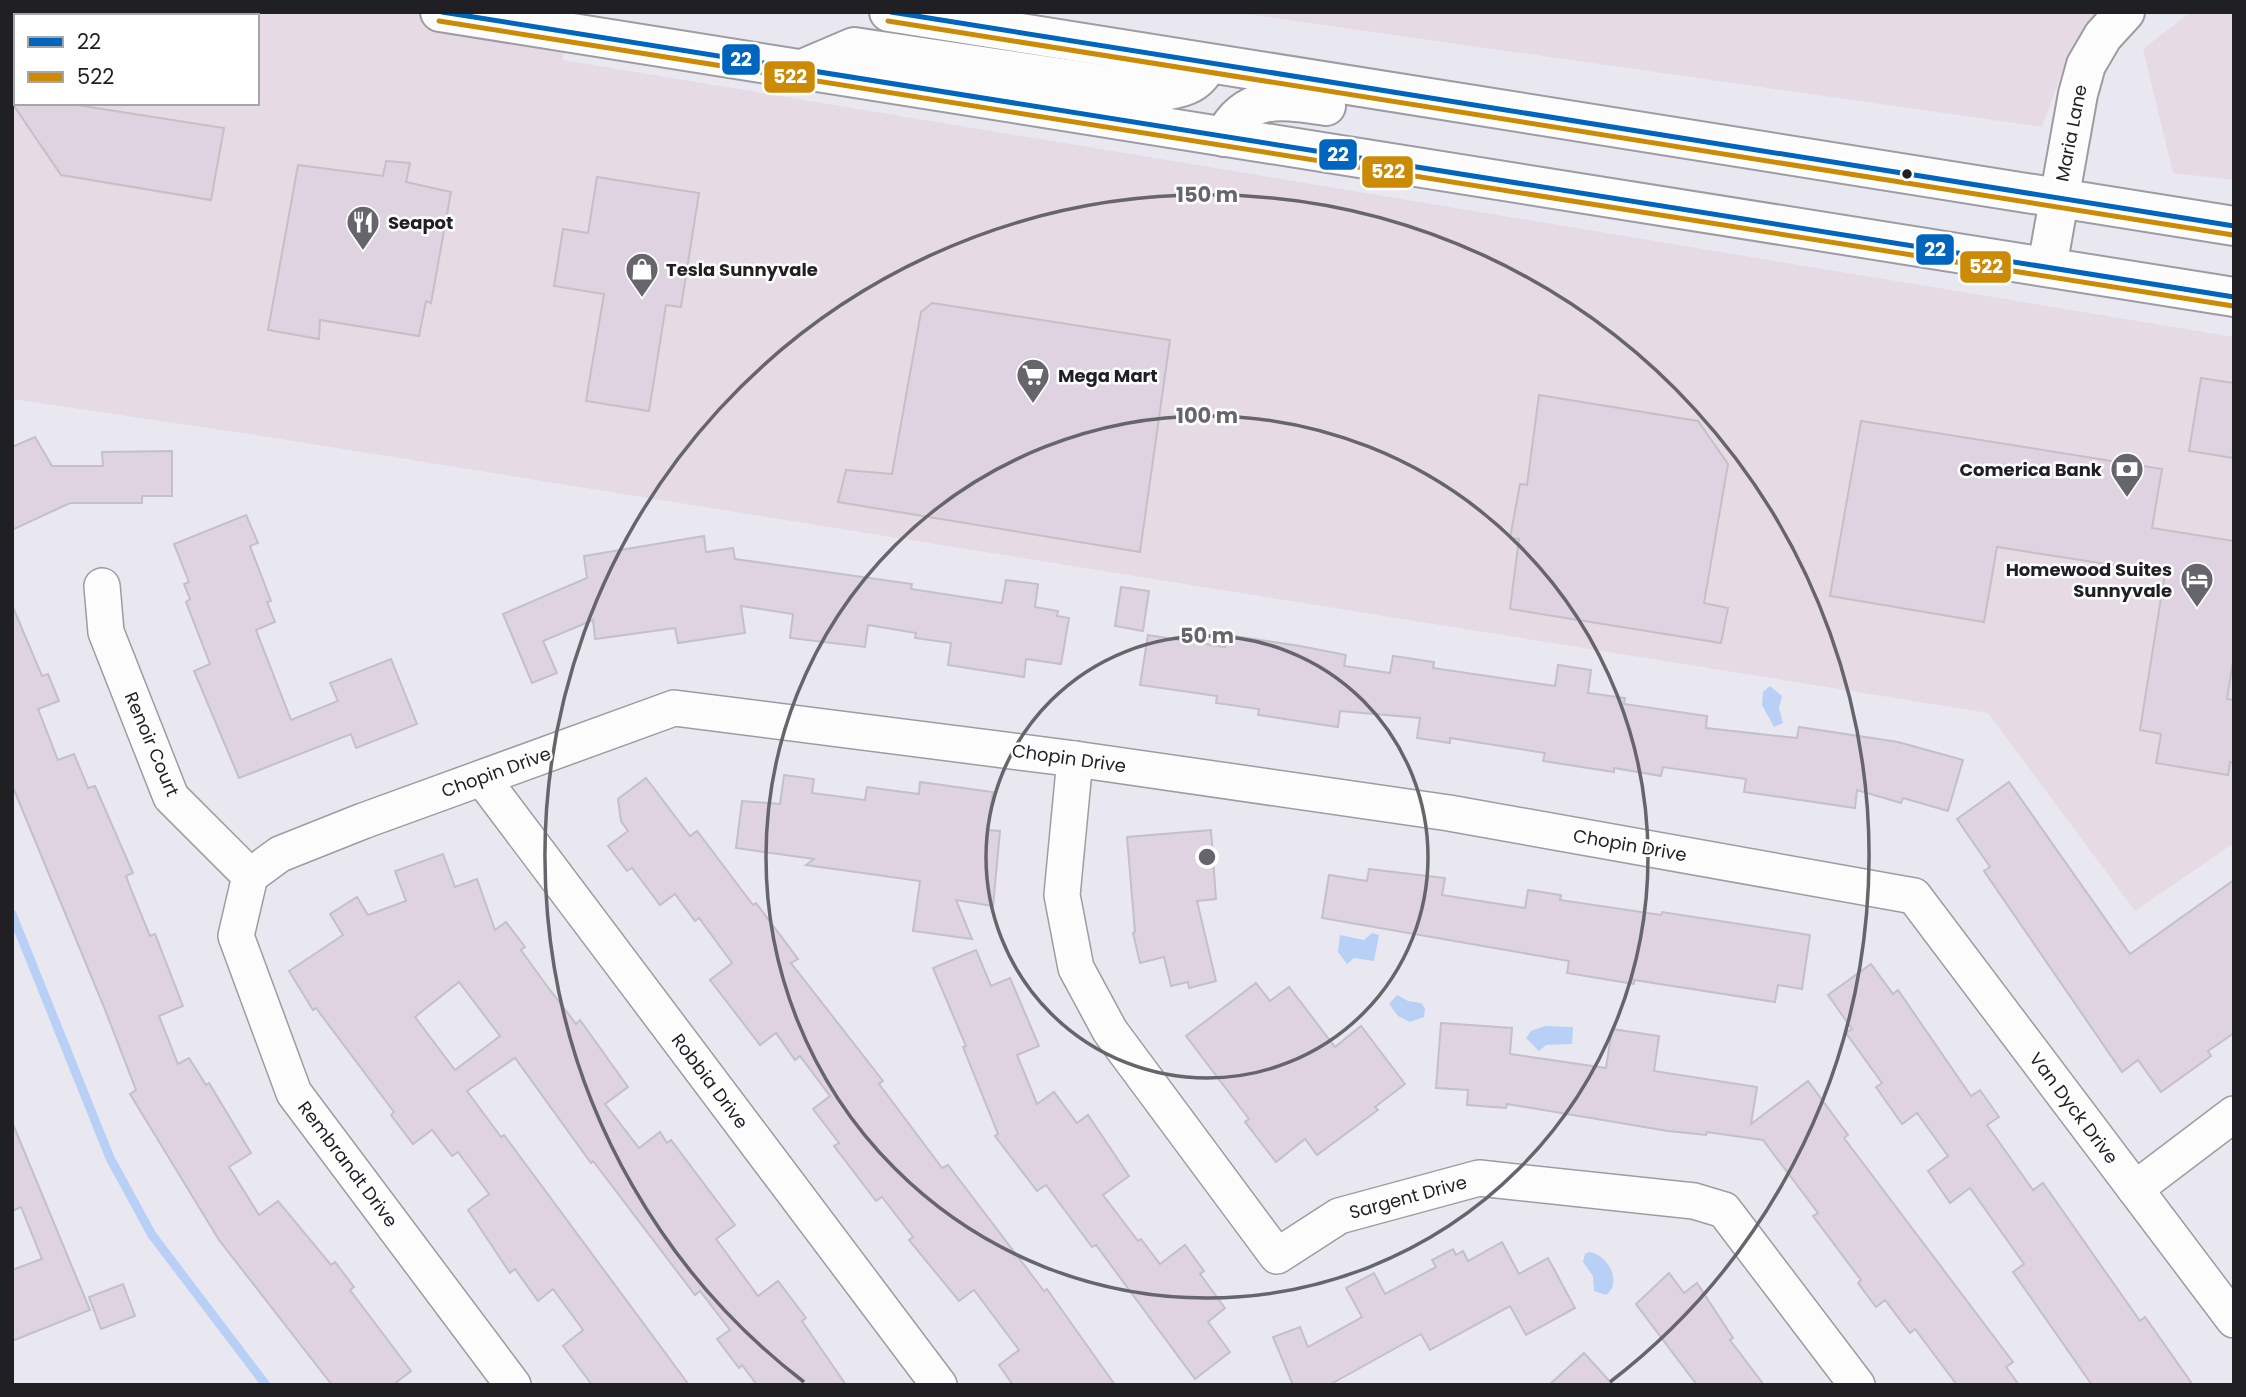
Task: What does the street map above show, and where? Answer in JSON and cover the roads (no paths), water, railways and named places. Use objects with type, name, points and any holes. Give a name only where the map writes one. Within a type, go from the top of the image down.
[{"type":"main road","points":[[440,12],[2234,297]]},
{"type":"main road","points":[[889,12],[2234,226]]},
{"type":"main road","name":"Maria Lane","points":[[2047,267],[2086,65],[2103,36],[2125,12]]},
{"type":"main road","points":[[800,69],[854,47],[1156,92],[1193,83],[1203,75],[1207,64]]},
{"type":"main road","points":[[1224,137],[1233,119],[1246,109],[1286,100],[1465,128],[1495,127],[1530,113]]},
{"type":"street","name":"Renoir Court","points":[[102,586],[106,632],[171,797],[250,876]]},
{"type":"street","name":"Chopin Drive","points":[[250,876],[280,854],[674,708],[1075,759],[1449,813],[1914,896]]},
{"type":"street","name":"Sargent Drive","points":[[1075,759],[1062,894],[1076,968],[1110,1031],[1277,1256],[1339,1216],[1479,1178],[1695,1202],[1724,1210],[1857,1385]]},
{"type":"street","name":"Robbia Drive","points":[[482,778],[939,1385]]},
{"type":"street","name":"Rembrandt Drive","points":[[250,876],[236,936],[294,1093],[513,1385]]},
{"type":"street","name":"Van Dyck Drive","points":[[1914,896],[2234,1320]]},
{"type":"street","points":[[2135,1189],[2234,1114]]},
{"type":"water","points":[[1770,686],[1782,696],[1779,708],[1783,723],[1774,727],[1762,705],[1763,692]]},
{"type":"water","points":[[1372,933],[1379,935],[1374,961],[1354,958],[1347,964],[1338,952],[1340,935],[1364,940]]},
{"type":"water","points":[[1397,995],[1408,1001],[1421,1003],[1425,1008],[1424,1017],[1410,1022],[1398,1016],[1389,1004]]},
{"type":"water","points":[[1545,1026],[1573,1027],[1572,1044],[1546,1045],[1539,1051],[1526,1038],[1531,1031]]},
{"type":"water","points":[[1589,1252],[1602,1258],[1611,1270],[1613,1283],[1606,1295],[1594,1291],[1593,1276],[1583,1262],[1585,1254]]},
{"type":"waterway","points":[[12,914],[110,1158],[152,1235],[266,1385]]},
{"type":"place","name":"Seapot","points":[[363,252]]},
{"type":"place","name":"Tesla Sunnyvale","points":[[642,299]]},
{"type":"place","name":"Mega Mart","points":[[1033,405]]},
{"type":"place","name":"Comerica Bank","points":[[2127,499]]},
{"type":"place","name":"Homewood Suites Sunnyvale","points":[[2197,609]]}]
